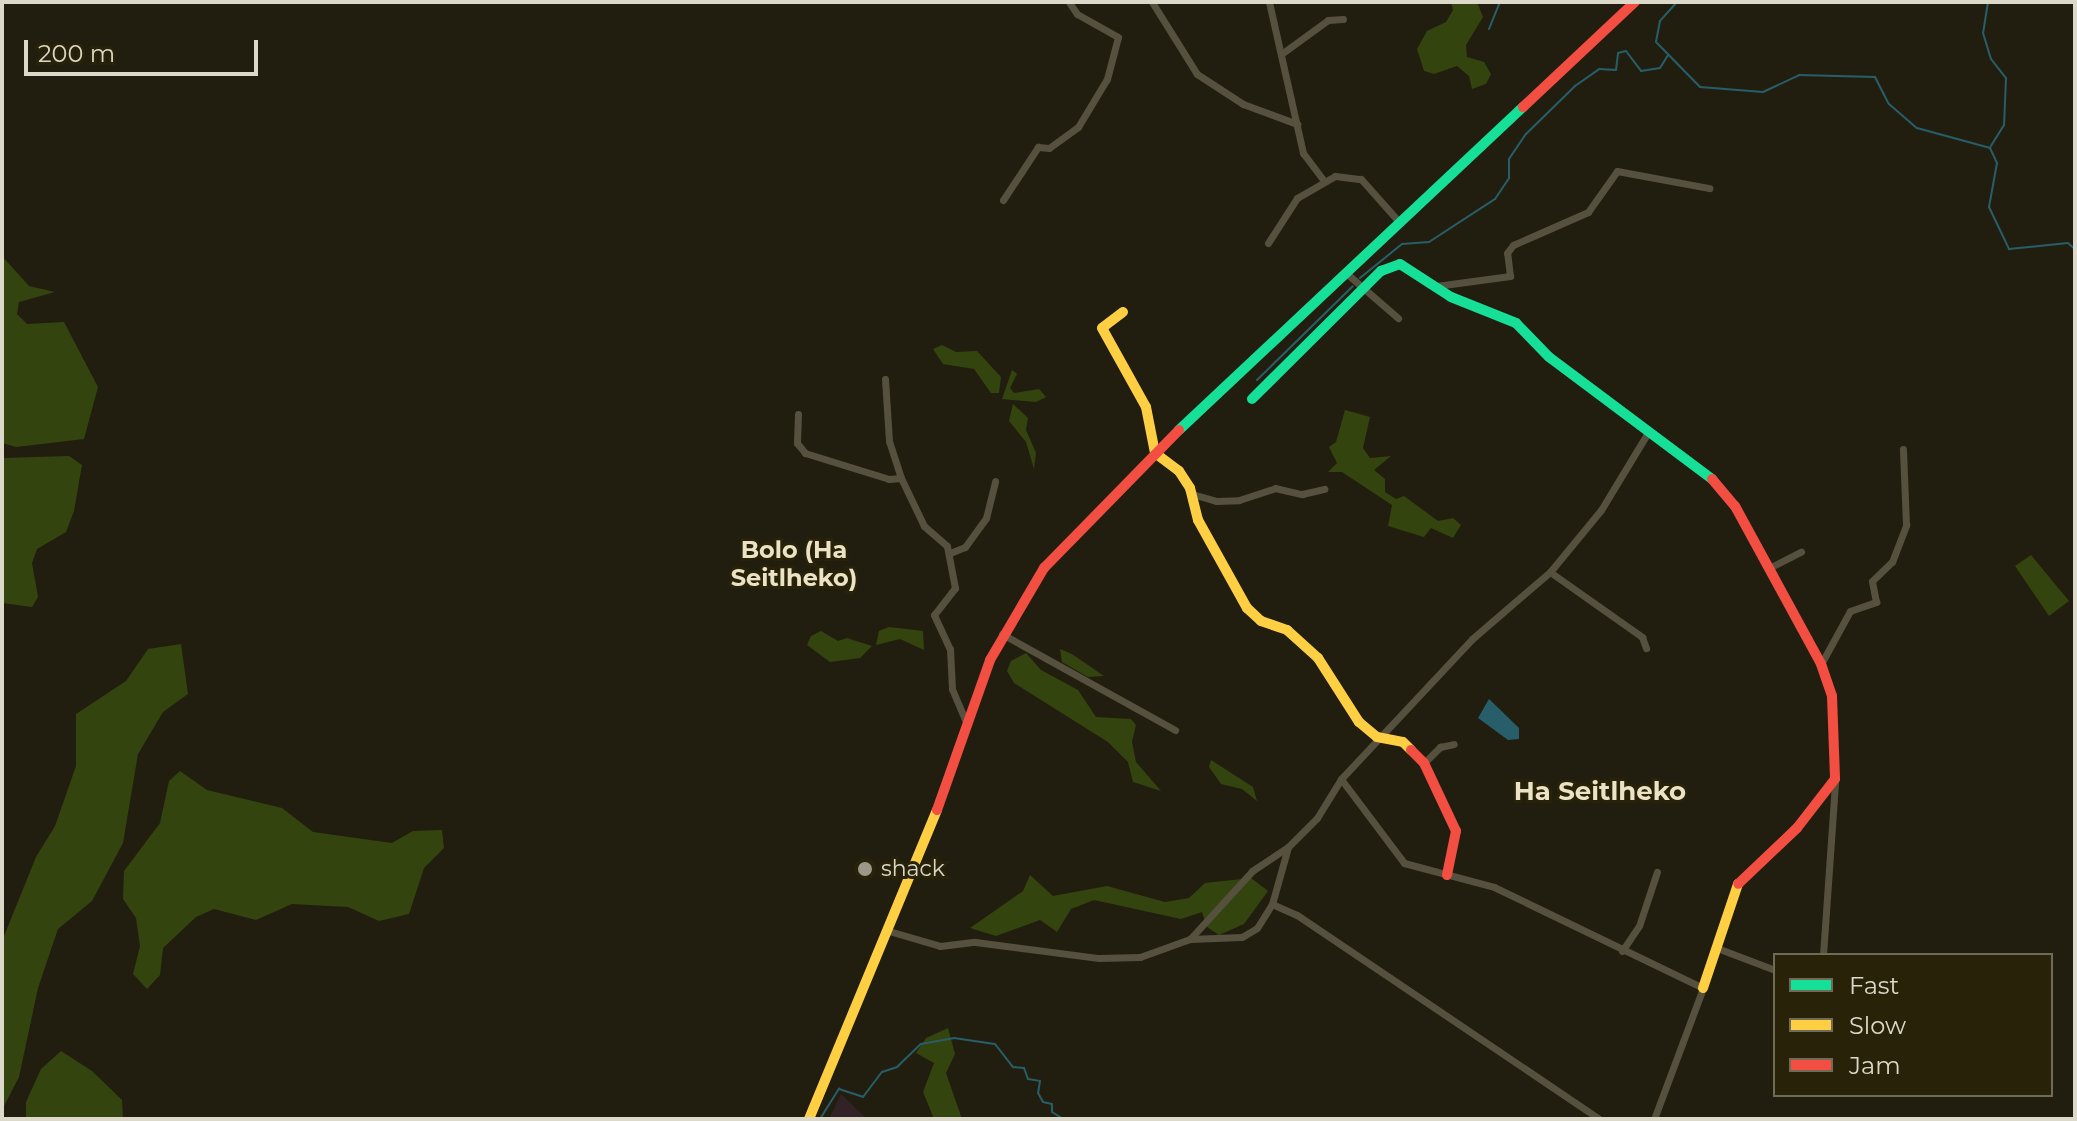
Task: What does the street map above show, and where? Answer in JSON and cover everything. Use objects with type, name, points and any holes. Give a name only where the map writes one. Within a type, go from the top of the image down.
[{"type":"street","points":[[1003,200],[1038,147],[1049,148],[1078,127],[1107,79],[1118,37],[1077,14],[1069,2]]},
{"type":"street","points":[[1152,2],[1197,74],[1243,104],[1297,124]]},
{"type":"street","points":[[1269,2],[1284,52],[1303,153],[1325,182]]},
{"type":"street","points":[[809,1119],[889,931],[1002,634],[1069,540],[1155,453],[1635,2]]},
{"type":"street","points":[[1284,52],[1328,20],[1343,19]]},
{"type":"street","points":[[1436,286],[1510,276],[1507,253],[1513,245],[1588,212],[1617,171],[1709,188]]},
{"type":"street","points":[[1268,243],[1297,198],[1325,182],[1349,174],[1361,179],[1400,223]]},
{"type":"street","points":[[1252,399],[1381,271],[1400,264],[1436,286],[1516,323],[1557,364],[1647,434],[1704,470],[1735,506],[1821,664],[1832,696],[1835,779],[1823,953]]},
{"type":"street","points":[[1346,273],[1398,318]]},
{"type":"street","points":[[1123,312],[1102,328],[1146,407],[1157,443],[1155,453]]},
{"type":"street","points":[[885,379],[889,441],[901,478],[924,526],[950,553],[955,588],[934,615],[950,649],[952,689],[967,725]]},
{"type":"street","points":[[798,414],[797,443],[805,453],[889,479],[901,478]]},
{"type":"street","points":[[1190,939],[1252,871],[1288,847],[1317,818],[1341,779],[1377,737],[1409,710],[1485,626],[1550,572],[1601,510],[1647,434]]},
{"type":"street","points":[[1821,664],[1850,611],[1876,602],[1872,581],[1892,562],[1906,525],[1903,449]]},
{"type":"street","points":[[1155,453],[1179,471],[1192,494],[1198,520],[1247,608],[1261,621],[1287,630],[1318,658],[1348,707],[1377,737],[1403,742],[1424,763],[1456,831],[1447,875]]},
{"type":"street","points":[[950,553],[965,547],[986,518],[995,481]]},
{"type":"street","points":[[1192,494],[1216,501],[1239,500],[1275,488],[1302,494],[1324,489]]},
{"type":"street","points":[[1769,568],[1801,552]]},
{"type":"street","points":[[1550,572],[1642,637],[1646,648]]},
{"type":"street","points":[[1002,634],[1175,730]]},
{"type":"street","points":[[1424,763],[1440,747],[1454,744]]},
{"type":"street","points":[[1341,779],[1404,863],[1494,887],[1703,988]]},
{"type":"street","points":[[1654,1119],[1717,948],[1720,926],[1739,880],[1797,828],[1835,779]]},
{"type":"street","points":[[889,931],[940,946],[1006,944],[1099,958],[1140,957],[1190,939],[1242,937],[1257,928],[1272,904],[1288,847]]},
{"type":"street","points":[[1622,951],[1639,926],[1657,872]]},
{"type":"street","points":[[1272,904],[1384,971],[1599,1119]]},
{"type":"street","points":[[1717,948],[1773,969]]},
{"type":"shaded area","points":[[841,1094],[867,1119],[829,1119]]},
{"type":"green space","points":[[1451,2],[1477,2],[1483,17],[1466,45],[1467,57],[1484,62],[1491,74],[1486,84],[1472,89],[1469,76],[1457,66],[1434,74],[1424,71],[1417,49],[1427,31],[1446,22],[1453,10]]},
{"type":"green space","points":[[2,256],[29,286],[55,292],[19,302],[17,314],[27,324],[64,322],[98,387],[84,439],[16,447],[2,443]]},
{"type":"green space","points":[[942,345],[956,352],[977,351],[1001,377],[999,393],[991,393],[974,369],[943,364],[933,349]]},
{"type":"green space","points":[[1012,370],[1017,374],[1010,388],[1014,393],[1039,389],[1046,397],[1036,402],[1002,399]]},
{"type":"green space","points":[[1013,404],[1028,418],[1026,430],[1036,453],[1034,469],[1026,442],[1009,421]]},
{"type":"green space","points":[[1345,410],[1370,417],[1363,448],[1370,458],[1391,456],[1374,470],[1385,479],[1385,492],[1396,499],[1404,496],[1438,521],[1453,518],[1461,525],[1453,538],[1431,528],[1424,537],[1388,526],[1392,505],[1342,472],[1328,472],[1337,463],[1329,447],[1336,442]]},
{"type":"green space","points":[[69,456],[82,465],[74,511],[66,532],[37,549],[32,563],[38,597],[32,607],[2,603],[2,458]]},
{"type":"green space","points":[[2031,555],[2069,601],[2049,616],[2015,566]]},
{"type":"green space","points":[[889,627],[923,631],[924,650],[900,639],[876,645],[879,631]]},
{"type":"green space","points":[[821,631],[838,641],[847,638],[872,646],[860,658],[830,662],[807,645],[811,636]]},
{"type":"green space","points":[[181,644],[188,694],[163,712],[138,754],[123,843],[92,901],[58,929],[38,988],[19,1077],[2,1110],[2,941],[36,857],[55,826],[76,766],[76,714],[126,681],[148,649]]},
{"type":"green space","points":[[1060,649],[1104,676],[1088,677],[1062,662]]},
{"type":"green space","points":[[1026,653],[1041,670],[1078,690],[1096,717],[1131,719],[1136,725],[1132,742],[1136,762],[1161,791],[1133,782],[1128,762],[1108,742],[1014,683],[1007,671],[1011,661]]},
{"type":"green space","points":[[1211,760],[1253,787],[1257,801],[1242,789],[1221,784],[1209,767]]},
{"type":"green space","points":[[180,771],[207,790],[282,808],[313,832],[392,843],[413,831],[442,830],[444,848],[424,868],[409,914],[379,921],[348,907],[292,904],[256,920],[214,909],[196,917],[163,948],[160,975],[147,989],[133,974],[140,946],[136,918],[123,899],[124,871],[160,823],[169,781]]},
{"type":"green space","points":[[1030,875],[1053,896],[1107,886],[1165,902],[1189,898],[1205,883],[1251,878],[1268,891],[1244,924],[1219,935],[1207,927],[1202,912],[1181,919],[1094,900],[1071,909],[1057,932],[1040,920],[996,936],[970,928],[1023,891]]},
{"type":"green space","points":[[948,1028],[955,1054],[946,1073],[962,1119],[934,1119],[923,1092],[934,1063],[916,1053],[926,1038]]},
{"type":"green space","points":[[61,1051],[92,1071],[122,1100],[123,1119],[26,1119],[26,1102],[41,1069]]},
{"type":"water","points":[[1489,699],[1519,728],[1519,739],[1508,740],[1478,718]]},
{"type":"waterway","points":[[1489,29],[1500,2]]},
{"type":"waterway","points":[[1677,2],[1660,21],[1656,42],[1700,87],[1763,92],[1799,75],[1875,77],[1889,104],[1917,128],[1990,148],[1997,163],[1989,207],[2009,249],[2068,243],[2075,249]]},
{"type":"waterway","points":[[1988,2],[1983,33],[1991,59],[2006,78],[2004,125],[1991,146]]},
{"type":"waterway","points":[[1360,278],[1402,244],[1429,242],[1495,199],[1509,178],[1509,159],[1526,134],[1575,86],[1599,69],[1616,70],[1618,53],[1626,51],[1641,71],[1660,68],[1668,55]]},
{"type":"waterway","points":[[1257,380],[1353,286]]},
{"type":"waterway","points":[[820,1119],[839,1089],[863,1097],[882,1072],[897,1067],[921,1044],[954,1038],[995,1044],[1013,1067],[1024,1068],[1028,1079],[1040,1081],[1038,1093],[1043,1102],[1052,1104],[1052,1112],[1063,1119]]},
{"type":"traffic: fast","points":[[1179,430],[1523,107]]},
{"type":"traffic: fast","points":[[1252,399],[1381,271],[1400,264],[1451,297],[1516,323],[1549,357],[1712,479]]},
{"type":"traffic: slow","points":[[1123,312],[1102,328],[1146,407],[1155,453],[1179,471],[1190,488],[1198,520],[1247,608],[1261,621],[1287,630],[1318,658],[1359,722],[1377,737],[1403,742],[1411,750]]},
{"type":"traffic: slow","points":[[809,1119],[937,810]]},
{"type":"traffic: slow","points":[[1703,988],[1738,884]]},
{"type":"traffic: jam","points":[[1523,107],[1635,2]]},
{"type":"traffic: jam","points":[[937,810],[990,660],[1044,568],[1179,430]]},
{"type":"traffic: jam","points":[[1712,479],[1735,506],[1821,664],[1832,696],[1835,779],[1797,828],[1738,884]]},
{"type":"traffic: jam","points":[[1411,750],[1424,763],[1456,831],[1447,875]]},
{"type":"place","name":"shack","points":[[865,869]]},
{"type":"district","name":"Bolo (Ha Seitlheko)","points":[[794,564]]},
{"type":"district","name":"Ha Seitlheko","points":[[1600,792]]}]
